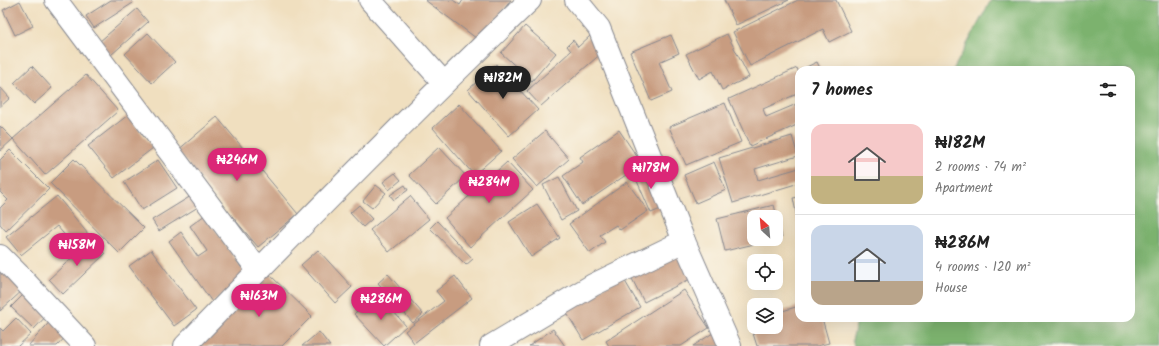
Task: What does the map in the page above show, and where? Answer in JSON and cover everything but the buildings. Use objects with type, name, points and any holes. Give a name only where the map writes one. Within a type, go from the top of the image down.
[{"type":"street","points":[[56,0],[258,270]]},
{"type":"street","points":[[370,0],[444,83]]},
{"type":"street","points":[[185,346],[258,270],[444,83],[530,0]]},
{"type":"street","points":[[576,0],[599,28],[684,241],[730,346]]},
{"type":"street","points":[[491,346],[593,285],[684,241]]},
{"type":"street","points":[[0,256],[85,346]]},
{"type":"green space","points":[[991,0],[1159,0],[1159,346],[854,346],[852,340],[857,322],[1135,322],[1135,66],[955,66]]}]
